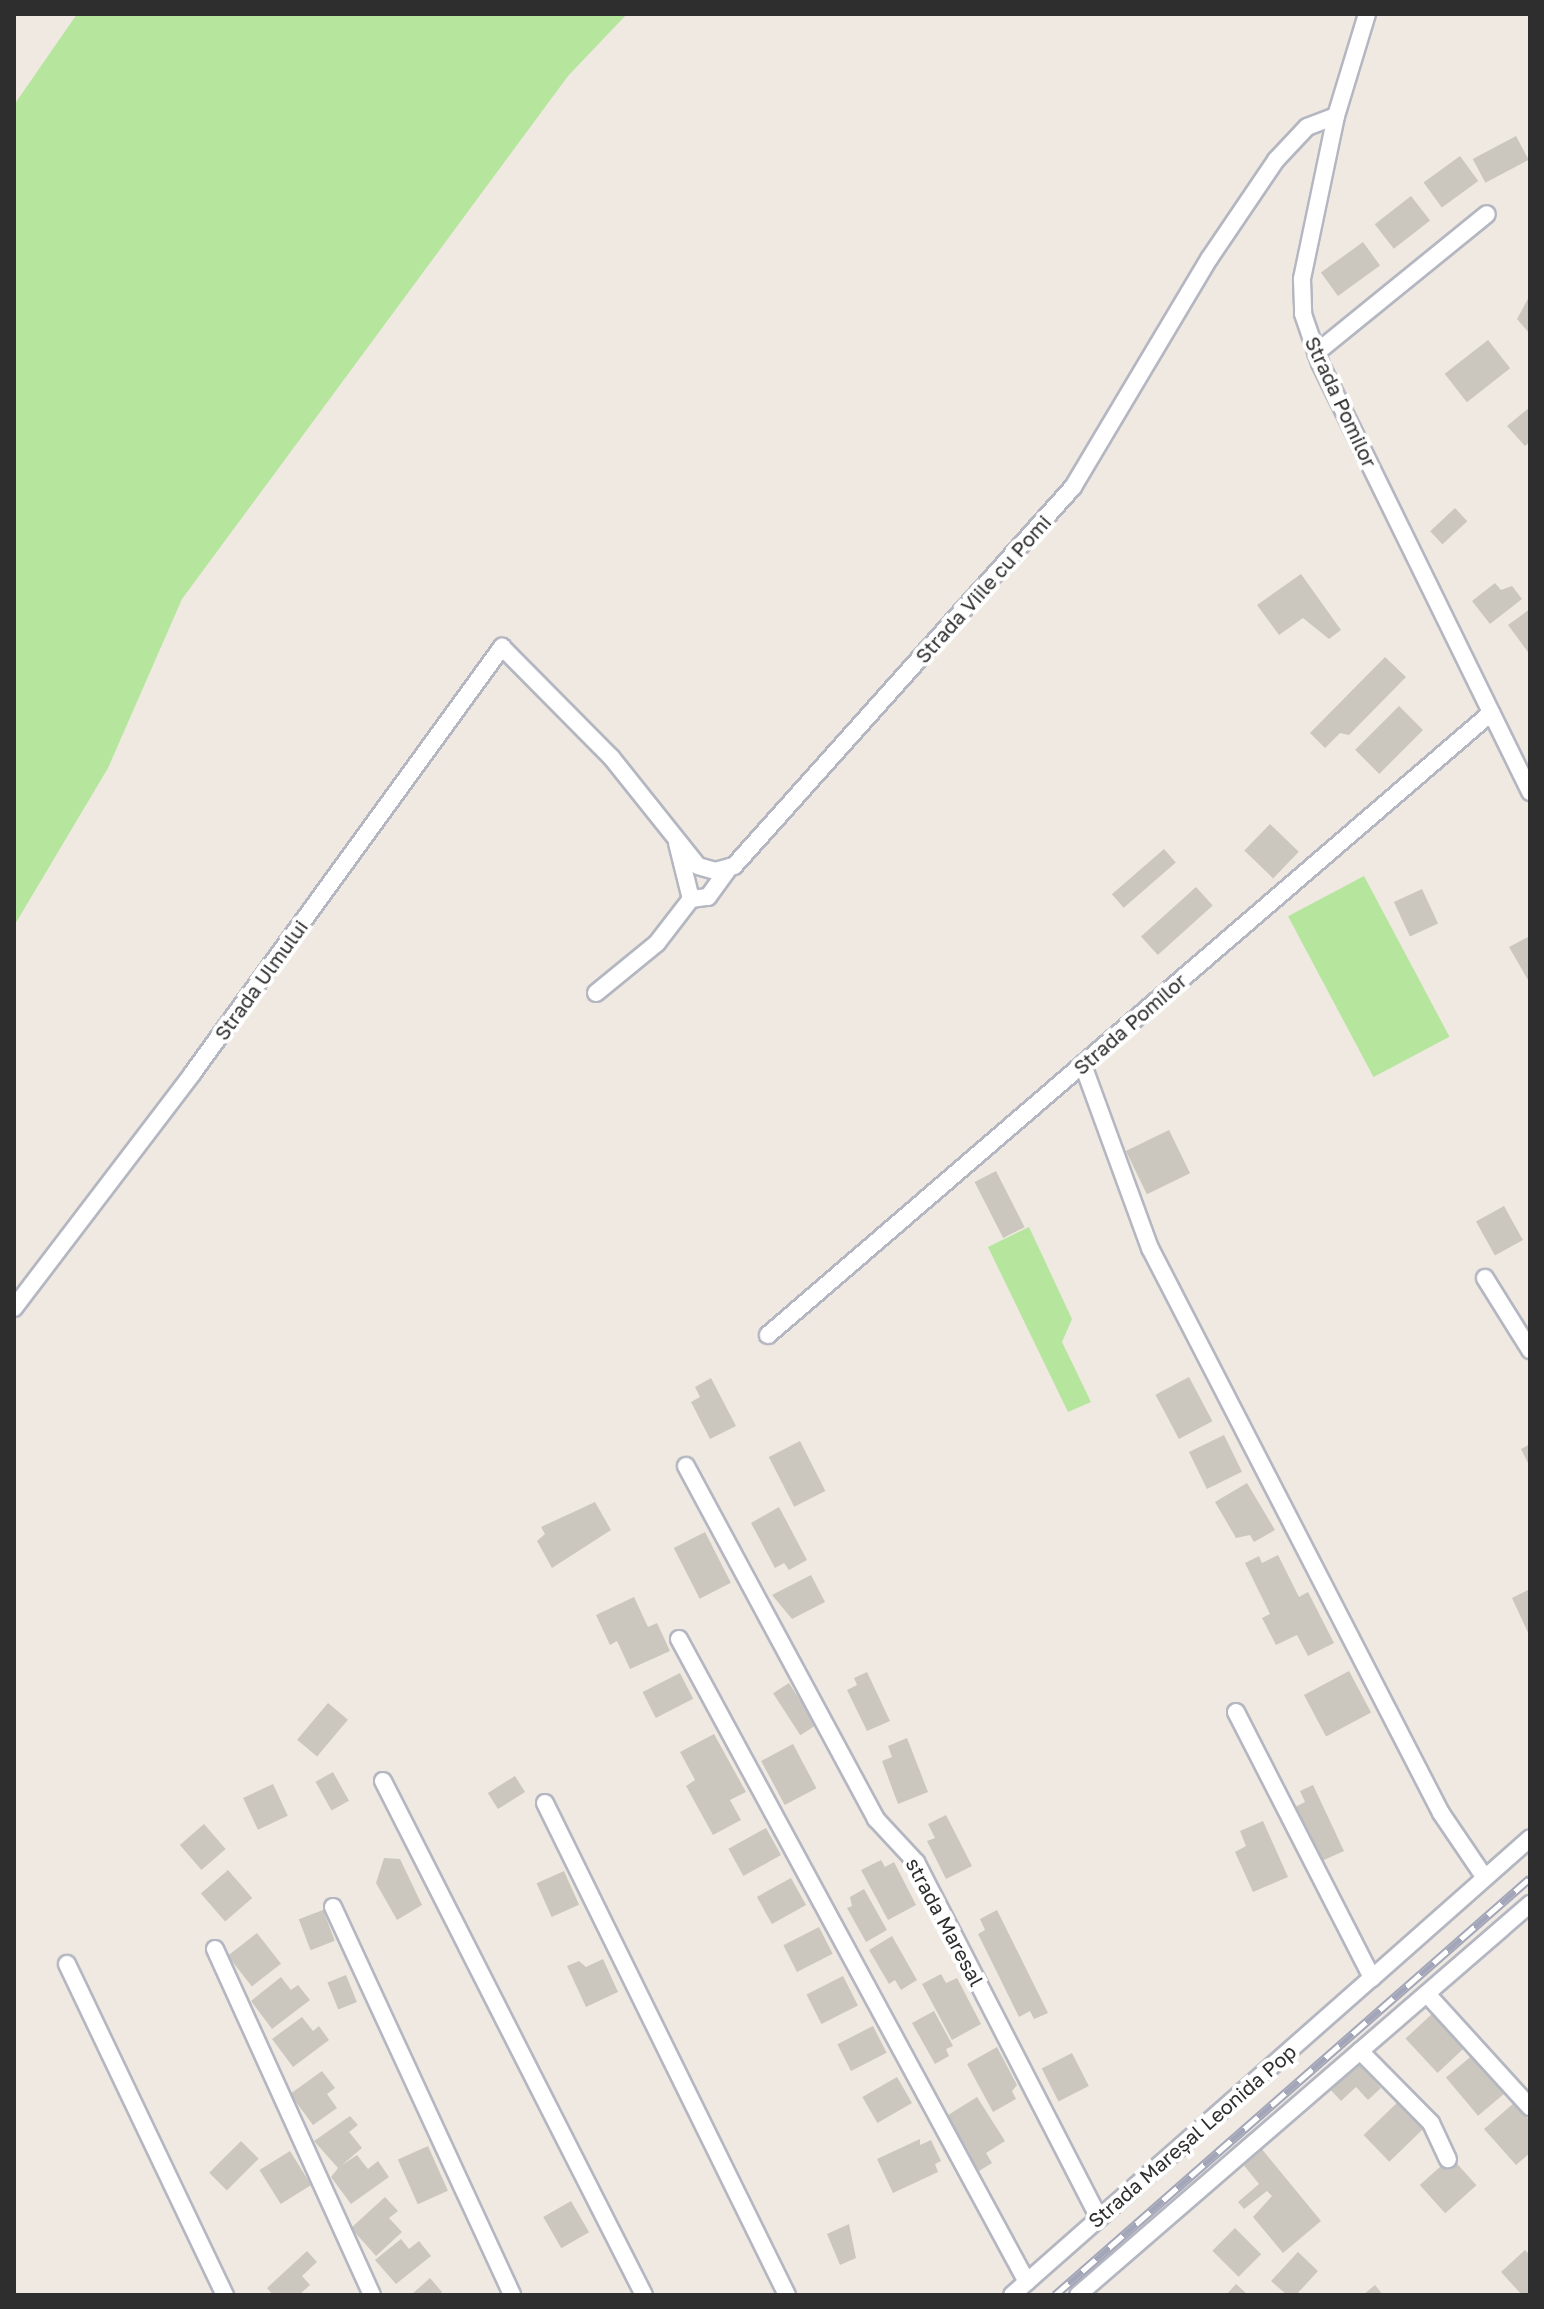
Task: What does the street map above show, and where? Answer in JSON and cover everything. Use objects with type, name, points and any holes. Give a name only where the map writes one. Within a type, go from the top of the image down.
[{"type":"street","points":[[1336,116],[1367,14]]},
{"type":"street","name":"Strada Pomilor","points":[[1336,116],[1302,279],[1303,314],[1316,353],[1530,792]]},
{"type":"street","name":"Strada Viile cu Pomi","points":[[596,993],[657,943],[691,899],[708,897],[730,867],[1073,487],[1209,259],[1276,160],[1307,127],[1336,116]]},
{"type":"street","points":[[1316,353],[1487,214]]},
{"type":"street","name":"Strada Ulmului","points":[[14,1308],[192,1074],[502,647],[611,757],[675,838]]},
{"type":"street","name":"Strada Pomilor","points":[[768,1335],[1491,713]]},
{"type":"street","points":[[675,838],[698,866],[715,871],[730,867]]},
{"type":"street","points":[[675,838],[691,899]]},
{"type":"street","points":[[1083,1065],[1150,1248],[1441,1813],[1485,1878]]},
{"type":"street","points":[[1485,1278],[1530,1350]]},
{"type":"street","name":"strada Maresal","points":[[686,1466],[876,1819],[916,1862],[1099,2218]]},
{"type":"street","points":[[679,1639],[1027,2282]]},
{"type":"street","points":[[1236,1712],[1372,1978]]},
{"type":"street","points":[[383,1781],[644,2295]]},
{"type":"street","points":[[545,1803],[787,2295]]},
{"type":"street","name":"Strada Mareșal Leonida Pop","points":[[1012,2295],[1530,1838]]},
{"type":"street","points":[[1078,2295],[1530,1904]]},
{"type":"street","points":[[333,1907],[512,2295]]},
{"type":"street","points":[[215,1949],[372,2295]]},
{"type":"street","points":[[67,1964],[225,2295]]},
{"type":"street","points":[[1427,1994],[1530,2107]]},
{"type":"street","points":[[1360,2051],[1431,2123],[1438,2146],[1448,2159]]},
{"type":"green space","points":[[77,14],[627,14],[568,76],[182,599],[108,768],[14,926],[14,105]]},
{"type":"green space","points":[[1364,876],[1449,1037],[1374,1077],[1288,916]]},
{"type":"green space","points":[[1029,1227],[1072,1319],[1062,1342],[1091,1402],[1068,1412],[988,1247]]},
{"type":"building","points":[[1516,136],[1529,160],[1485,183],[1473,159]]},
{"type":"building","points":[[1460,156],[1478,181],[1442,208],[1424,182]]},
{"type":"building","points":[[1411,196],[1430,220],[1394,249],[1375,224]]},
{"type":"building","points":[[1363,242],[1380,265],[1338,296],[1321,273]]},
{"type":"building","points":[[1530,295],[1530,334],[1517,319]]},
{"type":"building","points":[[1488,340],[1510,368],[1467,402],[1445,374]]},
{"type":"building","points":[[1530,407],[1530,442],[1525,446],[1507,426]]},
{"type":"building","points":[[1455,508],[1467,521],[1442,544],[1430,531]]},
{"type":"building","points":[[1301,574],[1341,630],[1329,639],[1303,618],[1279,635],[1257,605]]},
{"type":"building","points":[[1495,583],[1501,590],[1512,586],[1522,599],[1490,624],[1472,601]]},
{"type":"building","points":[[1530,609],[1530,651],[1528,652],[1508,625]]},
{"type":"building","points":[[1385,657],[1406,677],[1349,735],[1340,733],[1325,748],[1310,733]]},
{"type":"building","points":[[1399,706],[1423,730],[1379,774],[1355,750]]},
{"type":"building","points":[[1270,824],[1299,852],[1273,878],[1244,851]]},
{"type":"building","points":[[1164,849],[1176,863],[1124,908],[1112,894]]},
{"type":"building","points":[[1196,887],[1213,906],[1158,955],[1141,937]]},
{"type":"building","points":[[1422,889],[1438,923],[1410,937],[1394,902]]},
{"type":"building","points":[[1530,936],[1530,979],[1528,980],[1509,947]]},
{"type":"building","points":[[1169,1130],[1190,1173],[1147,1194],[1126,1151]]},
{"type":"building","points":[[996,1171],[1025,1227],[1003,1238],[975,1182]]},
{"type":"building","points":[[1504,1206],[1523,1240],[1495,1256],[1476,1222]]},
{"type":"building","points":[[1189,1377],[1212,1421],[1179,1439],[1155,1395]]},
{"type":"building","points":[[711,1378],[736,1426],[710,1439],[691,1402],[700,1397],[695,1387]]},
{"type":"building","points":[[1224,1435],[1242,1472],[1207,1489],[1189,1452]]},
{"type":"building","points":[[800,1441],[825,1491],[794,1507],[769,1457]]},
{"type":"building","points":[[1530,1444],[1530,1467],[1521,1449]]},
{"type":"building","points":[[1247,1483],[1275,1530],[1254,1542],[1250,1535],[1236,1538],[1215,1502]]},
{"type":"building","points":[[595,1502],[611,1530],[552,1568],[537,1541],[545,1534],[541,1527]]},
{"type":"building","points":[[779,1507],[807,1560],[789,1570],[784,1563],[775,1568],[751,1523]]},
{"type":"building","points":[[705,1532],[731,1583],[700,1599],[674,1548]]},
{"type":"building","points":[[1278,1555],[1299,1597],[1308,1592],[1334,1643],[1308,1656],[1297,1635],[1276,1645],[1262,1618],[1270,1614],[1245,1563],[1259,1556],[1262,1563]]},
{"type":"building","points":[[811,1575],[825,1602],[792,1619],[772,1595]]},
{"type":"building","points":[[1530,1589],[1530,1637],[1512,1598]]},
{"type":"building","points":[[634,1597],[648,1627],[657,1623],[670,1651],[630,1669],[617,1641],[610,1645],[596,1615]]},
{"type":"building","points":[[1349,1671],[1371,1712],[1326,1736],[1304,1695]]},
{"type":"building","points":[[867,1672],[890,1721],[867,1731],[847,1690],[857,1685],[854,1678]]},
{"type":"building","points":[[680,1673],[693,1699],[656,1718],[643,1692]]},
{"type":"building","points":[[789,1683],[816,1725],[800,1735],[773,1693]]},
{"type":"building","points":[[328,1703],[348,1720],[317,1756],[297,1740]]},
{"type":"building","points":[[714,1734],[746,1792],[730,1800],[741,1820],[713,1835],[686,1786],[695,1780],[680,1752]]},
{"type":"building","points":[[907,1738],[928,1792],[898,1804],[882,1761],[892,1757],[888,1746]]},
{"type":"building","points":[[793,1744],[816,1788],[785,1805],[761,1761]]},
{"type":"building","points":[[333,1772],[349,1801],[332,1811],[316,1782]]},
{"type":"building","points":[[515,1776],[525,1792],[498,1809],[488,1793]]},
{"type":"building","points":[[273,1784],[288,1816],[258,1830],[243,1798]]},
{"type":"building","points":[[1313,1785],[1344,1851],[1313,1865],[1292,1822],[1295,1807],[1305,1802],[1300,1791]]},
{"type":"building","points":[[946,1815],[972,1866],[946,1879],[927,1841],[935,1838],[928,1824]]},
{"type":"building","points":[[1263,1821],[1288,1877],[1253,1892],[1235,1852],[1246,1846],[1240,1831]]},
{"type":"building","points":[[204,1824],[226,1849],[201,1870],[180,1845]]},
{"type":"building","points":[[766,1828],[781,1855],[743,1876],[728,1849]]},
{"type":"building","points":[[384,1858],[400,1859],[422,1905],[397,1920],[376,1883]]},
{"type":"building","points":[[881,1860],[885,1867],[894,1862],[916,1905],[888,1920],[861,1870]]},
{"type":"building","points":[[228,1870],[252,1898],[225,1922],[201,1894]]},
{"type":"building","points":[[564,1871],[579,1905],[552,1917],[537,1883]]},
{"type":"building","points":[[791,1878],[806,1905],[772,1924],[757,1897]]},
{"type":"building","points":[[864,1889],[887,1930],[866,1942],[847,1908],[852,1906],[850,1897]]},
{"type":"building","points":[[323,1910],[335,1941],[311,1950],[299,1919]]},
{"type":"building","points":[[997,1910],[1048,2013],[1034,2019],[1030,2011],[1019,2017],[978,1934],[985,1930],[980,1919]]},
{"type":"building","points":[[819,1927],[833,1954],[797,1972],[783,1945]]},
{"type":"building","points":[[257,1933],[281,1964],[252,1987],[228,1956]]},
{"type":"building","points":[[892,1936],[917,1980],[901,1990],[895,1980],[889,1984],[869,1950]]},
{"type":"building","points":[[603,1959],[618,1992],[586,2007],[567,1966],[579,1961],[586,1967]]},
{"type":"building","points":[[941,1974],[946,1983],[957,1978],[981,2024],[952,2040],[922,1984]]},
{"type":"building","points":[[346,1975],[357,2002],[338,2009],[327,1982]]},
{"type":"building","points":[[843,1976],[858,2005],[821,2024],[806,1995]]},
{"type":"building","points":[[281,1977],[291,1990],[298,1985],[310,2000],[272,2029],[251,2001]]},
{"type":"building","points":[[934,2011],[953,2046],[946,2049],[949,2056],[935,2064],[912,2023]]},
{"type":"building","points":[[1434,2012],[1466,2046],[1438,2073],[1405,2039]]},
{"type":"building","points":[[302,2017],[313,2031],[319,2026],[329,2040],[293,2067],[272,2039]]},
{"type":"building","points":[[873,2026],[887,2053],[851,2071],[837,2044]]},
{"type":"building","points":[[997,2047],[1017,2085],[1012,2091],[1016,2099],[993,2112],[967,2064]]},
{"type":"building","points":[[1072,2053],[1089,2086],[1059,2101],[1042,2068]]},
{"type":"building","points":[[1475,2053],[1507,2091],[1478,2116],[1446,2077]]},
{"type":"building","points":[[1358,2063],[1381,2088],[1368,2100],[1356,2087],[1341,2101],[1329,2088]]},
{"type":"building","points":[[322,2071],[335,2088],[327,2094],[337,2108],[313,2125],[290,2094]]},
{"type":"building","points":[[897,2077],[912,2103],[877,2123],[862,2097]]},
{"type":"building","points":[[977,2097],[1005,2141],[986,2153],[992,2163],[979,2171],[945,2117]]},
{"type":"building","points":[[1401,2099],[1427,2126],[1389,2162],[1364,2135]]},
{"type":"building","points":[[1514,2103],[1530,2121],[1530,2153],[1516,2165],[1484,2129]]},
{"type":"building","points":[[350,2116],[358,2125],[349,2132],[362,2148],[342,2165],[357,2155],[368,2169],[378,2161],[389,2177],[351,2204],[331,2177],[338,2168],[314,2141]]},
{"type":"building","points":[[920,2139],[920,2145],[931,2140],[941,2161],[935,2164],[938,2172],[893,2193],[877,2159]]},
{"type":"building","points":[[241,2141],[259,2159],[227,2190],[209,2173]]},
{"type":"building","points":[[428,2146],[448,2191],[418,2204],[398,2159]]},
{"type":"building","points":[[1261,2148],[1321,2221],[1283,2253],[1253,2217],[1272,2196],[1267,2191],[1244,2209],[1238,2202],[1259,2184],[1242,2163]]},
{"type":"building","points":[[290,2151],[311,2185],[281,2204],[259,2170]]},
{"type":"building","points":[[1451,2157],[1476,2185],[1445,2213],[1420,2185]]},
{"type":"building","points":[[385,2197],[398,2211],[389,2218],[402,2232],[376,2256],[351,2228]]},
{"type":"building","points":[[571,2201],[589,2232],[561,2248],[543,2217]]},
{"type":"building","points":[[849,2224],[856,2258],[840,2265],[827,2234]]},
{"type":"building","points":[[1235,2228],[1261,2254],[1239,2277],[1212,2251]]},
{"type":"building","points":[[401,2239],[409,2249],[419,2241],[431,2256],[396,2284],[375,2260]]},
{"type":"building","points":[[1525,2250],[1530,2255],[1530,2295],[1522,2295],[1501,2272]]},
{"type":"building","points":[[307,2251],[317,2262],[302,2276],[310,2285],[299,2295],[273,2295],[267,2288]]},
{"type":"building","points":[[1298,2252],[1318,2271],[1296,2295],[1287,2295],[1271,2281]]},
{"type":"building","points":[[430,2278],[442,2292],[439,2295],[411,2295]]},
{"type":"building","points":[[1236,2284],[1248,2295],[1226,2295]]},
{"type":"building","points":[[1375,2285],[1383,2295],[1363,2295]]},
{"type":"railway","points":[[1055,2295],[1530,1878]]}]
